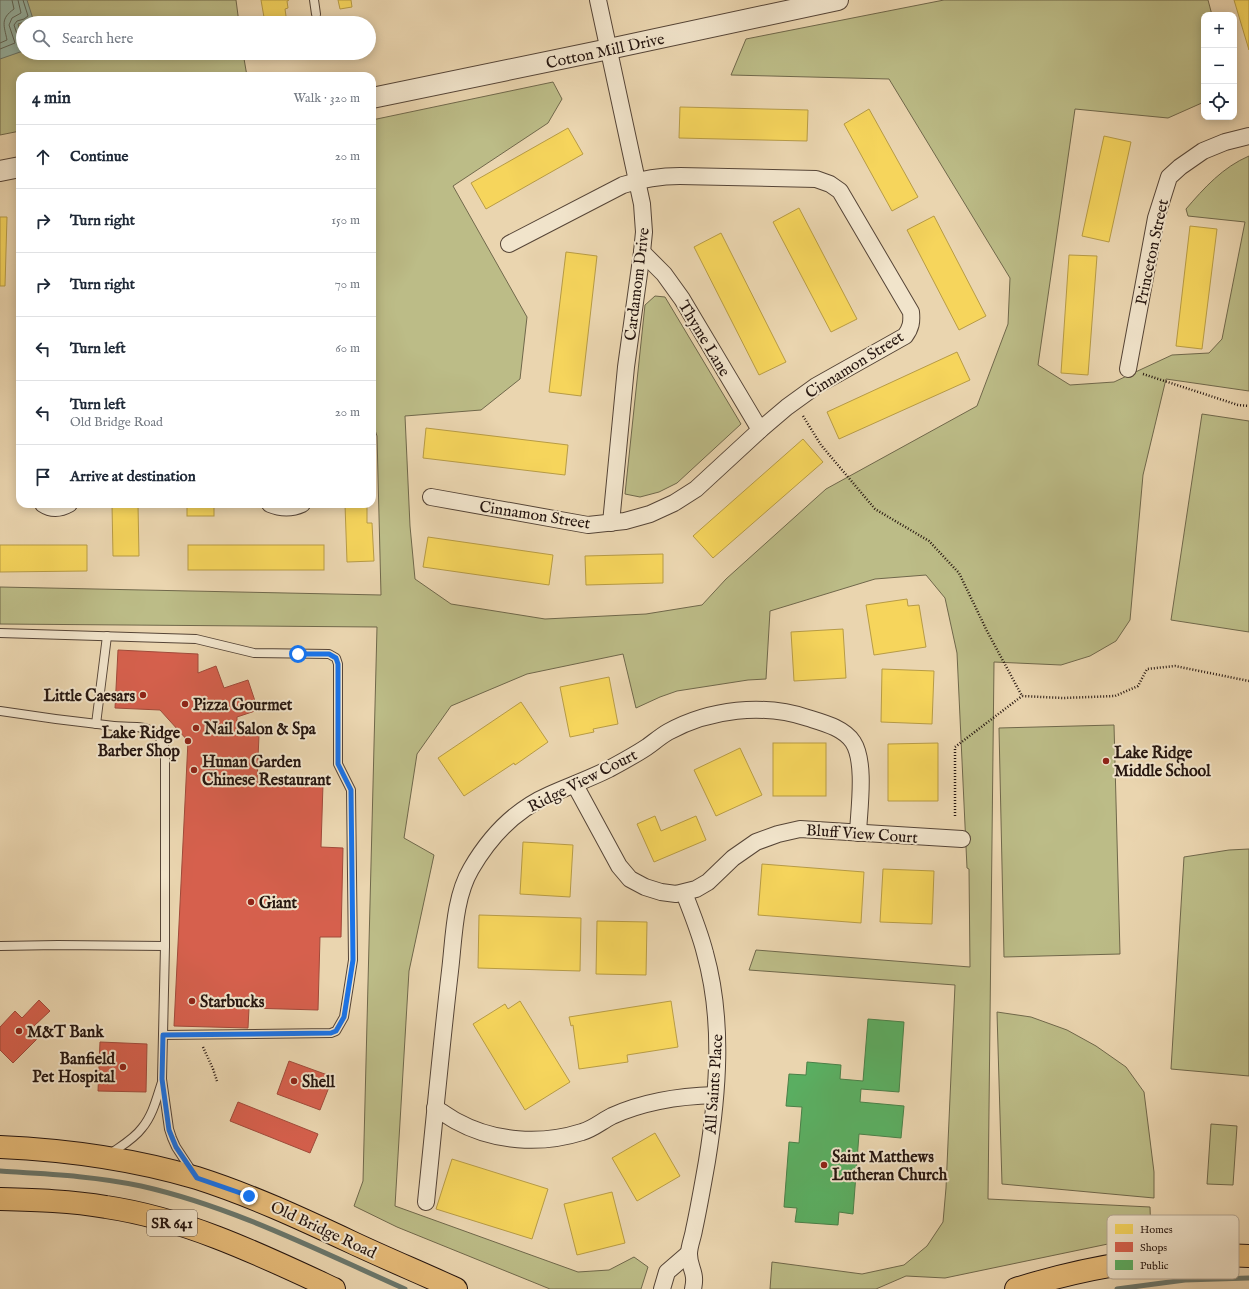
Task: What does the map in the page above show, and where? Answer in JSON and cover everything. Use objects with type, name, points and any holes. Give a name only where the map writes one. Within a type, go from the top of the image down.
[{"type":"main road","name":"Old Bridge Road","points":[[0,1147],[106,1157],[155,1167],[197,1178],[249,1196],[280,1209],[456,1289]]},
{"type":"main road","name":"SR 641","points":[[0,1199],[52,1201],[106,1207],[148,1216],[200,1231],[250,1250],[334,1289]]},
{"type":"main road","points":[[1016,1289],[1074,1273],[1107,1267]]},
{"type":"street","name":"Cardamom Drive","points":[[598,0],[642,204],[644,232],[626,367],[611,523]]},
{"type":"street","name":"Cotton Mill Drive","points":[[376,97],[609,49],[811,3],[838,0]]},
{"type":"street","name":"Princeton Street","points":[[1128,369],[1156,218],[1169,177],[1180,167],[1203,151],[1225,142],[1249,136]]},
{"type":"street","points":[[0,171],[16,168]]},
{"type":"street","name":"Cinnamon Street","points":[[431,497],[588,524],[611,523],[650,514],[674,504],[696,489],[760,430],[816,386],[904,336],[909,330],[912,321],[911,312],[840,192],[830,184],[816,179],[657,176],[637,180],[623,185],[509,244]]},
{"type":"street","name":"Thyme Lane","points":[[642,252],[664,274],[682,298],[760,430]]},
{"type":"street","points":[[279,508],[293,508]]},
{"type":"street","name":"Ridge View Court","points":[[426,1202],[445,1014],[459,895],[467,877],[483,849],[504,826],[524,809],[547,796],[575,785],[610,768],[668,732],[698,719],[729,712],[751,710],[777,711],[798,714],[824,723],[843,732],[852,741],[859,752],[861,765],[858,833]]},
{"type":"street","name":"Bluff View Court","points":[[575,785],[619,866],[630,879],[645,887],[676,894],[696,889],[708,882],[733,858],[756,842],[800,828],[962,839]]},
{"type":"street","name":"All Saints Place","points":[[684,893],[705,953],[712,985],[717,1023],[718,1061],[707,1159],[695,1229],[689,1253],[695,1279],[693,1289]]},
{"type":"street","points":[[435,1108],[456,1121],[484,1133],[509,1139],[534,1140],[560,1138],[584,1132],[610,1117],[632,1108],[661,1100],[691,1095],[715,1095]]},
{"type":"street","points":[[662,1289],[667,1272],[689,1253]]},
{"type":"lane","points":[[314,0],[316,14]]},
{"type":"lane","points":[[0,633],[196,639],[254,653],[329,654],[336,658],[338,664],[338,764],[351,790],[353,960],[344,1017],[340,1026],[336,1031],[331,1033],[163,1035]]},
{"type":"lane","points":[[96,724],[107,636]]},
{"type":"lane","points":[[0,711],[96,724],[146,728],[153,731],[163,744],[165,749],[165,946],[162,1079],[169,1130],[176,1147],[197,1178]]},
{"type":"lane","points":[[0,946],[165,946]]},
{"type":"lane","points":[[106,1157],[142,1129],[153,1108],[162,1079]]},
{"type":"path","points":[[1128,369],[1238,405],[1249,406]]},
{"type":"path","points":[[794,402],[822,445],[875,509],[929,541],[959,574],[987,631],[1022,696]]},
{"type":"path","points":[[955,816],[955,747],[1022,696],[1063,698],[1115,696],[1138,686],[1147,670],[1175,666],[1249,681]]},
{"type":"path","points":[[202,1042],[217,1081]]},
{"type":"green space","points":[[0,0],[236,0],[238,16],[16,16],[16,60],[244,60],[246,72],[16,72],[16,132],[0,135]]},
{"type":"green space","points":[[944,0],[1208,0],[1211,12],[1201,12],[1201,103],[1168,118],[1075,109],[1038,365],[1070,385],[1114,382],[1172,355],[1209,353],[1222,339],[1245,222],[1188,216],[1186,209],[1222,172],[1249,156],[1249,391],[1166,379],[1143,475],[1130,620],[1116,641],[1090,656],[1061,665],[994,662],[988,1199],[1150,1207],[1150,1215],[1107,1215],[1107,1244],[945,1278],[906,1276],[876,1289],[770,1289],[772,1262],[862,1274],[904,1265],[927,1246],[943,1222],[946,1188],[955,985],[749,970],[756,950],[970,967],[969,869],[967,868],[957,653],[945,598],[926,575],[875,579],[770,611],[766,679],[748,680],[677,691],[636,708],[623,654],[527,674],[451,706],[417,754],[404,838],[434,855],[409,971],[395,1206],[578,1272],[609,1270],[634,1257],[648,1267],[641,1289],[550,1289],[397,1227],[354,1206],[363,1181],[377,627],[0,624],[0,587],[381,595],[376,433],[376,119],[553,82],[562,99],[548,123],[453,186],[527,317],[520,379],[481,410],[405,416],[410,526],[415,579],[451,604],[545,619],[646,614],[702,605],[726,579],[826,489],[977,406],[1008,324],[1010,278],[889,79],[731,75],[746,39]]},
{"type":"green space","points":[[655,296],[665,297],[741,424],[677,483],[659,492],[640,497],[625,494],[645,305]]},
{"type":"green space","points":[[1202,414],[1249,421],[1249,632],[1171,620]]},
{"type":"green space","points":[[1114,725],[1120,954],[1004,957],[999,728]]},
{"type":"green space","points":[[1249,849],[1249,1076],[1171,1069],[1184,857],[1229,850]]},
{"type":"green space","points":[[997,1012],[1031,1017],[1067,1030],[1096,1046],[1126,1067],[1144,1092],[1154,1172],[1154,1198],[1002,1184]]},
{"type":"green space","points":[[1211,1124],[1237,1126],[1233,1185],[1207,1184]]},
{"type":"water","points":[[0,0],[27,0],[32,16],[16,16],[16,53],[0,59]]},
{"type":"building: Homes","points":[[261,0],[289,0],[287,1],[288,8],[285,9],[286,16],[264,16]]},
{"type":"building: Homes","points":[[338,0],[351,0],[352,7],[340,9]]},
{"type":"building: Homes","points":[[1234,0],[1249,0],[1249,50]]},
{"type":"building: Homes","points":[[680,107],[808,110],[807,141],[679,138]]},
{"type":"building: Homes","points":[[869,109],[918,197],[892,211],[844,124]]},
{"type":"building: Homes","points":[[568,128],[583,154],[486,209],[471,183]]},
{"type":"building: Homes","points":[[1104,136],[1131,142],[1109,242],[1082,236]]},
{"type":"building: Homes","points":[[799,208],[857,319],[831,332],[773,222]]},
{"type":"building: Homes","points":[[934,216],[986,316],[959,330],[907,230]]},
{"type":"building: Homes","points":[[0,217],[7,217],[5,286],[0,286]]},
{"type":"building: Homes","points":[[1190,226],[1217,229],[1202,349],[1176,346]]},
{"type":"building: Homes","points":[[721,233],[786,362],[759,375],[694,247]]},
{"type":"building: Homes","points":[[566,252],[597,256],[581,396],[549,392]]},
{"type":"building: Homes","points":[[1069,255],[1097,256],[1088,375],[1061,373]]},
{"type":"building: Homes","points":[[957,352],[970,380],[839,439],[827,412]]},
{"type":"building: Homes","points":[[426,428],[568,445],[565,475],[423,458]]},
{"type":"building: Homes","points":[[803,439],[823,462],[713,558],[693,536]]},
{"type":"building: Homes","points":[[112,508],[138,508],[139,556],[113,556]]},
{"type":"building: Homes","points":[[187,508],[214,508],[214,516],[187,516]]},
{"type":"building: Homes","points":[[345,508],[367,508],[367,523],[372,523],[374,561],[347,562]]},
{"type":"building: Homes","points":[[428,537],[553,555],[549,585],[423,567]]},
{"type":"building: Homes","points":[[0,545],[87,545],[87,571],[0,572]]},
{"type":"building: Homes","points":[[188,545],[324,545],[324,570],[188,570]]},
{"type":"building: Homes","points":[[663,554],[663,583],[586,585],[585,556]]},
{"type":"building: Homes","points":[[907,599],[908,606],[919,605],[926,647],[874,655],[866,605]]},
{"type":"building: Homes","points":[[843,629],[846,678],[794,681],[791,632]]},
{"type":"building: Homes","points":[[882,669],[934,671],[932,724],[881,722]]},
{"type":"building: Homes","points":[[609,677],[618,724],[593,729],[594,732],[570,737],[560,687]]},
{"type":"building: Homes","points":[[521,702],[548,742],[515,765],[514,763],[464,796],[438,758]]},
{"type":"building: Homes","points":[[773,743],[826,743],[826,796],[773,796]]},
{"type":"building: Homes","points":[[938,743],[938,801],[888,801],[888,744]]},
{"type":"building: Homes","points":[[740,748],[762,795],[716,816],[694,770]]},
{"type":"building: Homes","points":[[655,816],[661,831],[696,816],[706,840],[654,862],[637,824]]},
{"type":"building: Homes","points":[[523,842],[573,845],[570,897],[520,894]]},
{"type":"building: Homes","points":[[762,864],[864,872],[861,923],[758,915]]},
{"type":"building: Homes","points":[[883,869],[934,871],[932,924],[880,922]]},
{"type":"building: Homes","points":[[479,915],[581,918],[580,971],[478,968]]},
{"type":"building: Homes","points":[[597,921],[647,922],[646,975],[596,974]]},
{"type":"building: Homes","points":[[520,1001],[570,1082],[525,1110],[473,1024],[505,1004],[508,1009]]},
{"type":"building: Homes","points":[[671,1001],[678,1047],[627,1055],[628,1062],[579,1069],[573,1025],[571,1026],[569,1017]]},
{"type":"building: Homes","points":[[655,1133],[680,1176],[637,1201],[612,1158]]},
{"type":"building: Homes","points":[[452,1159],[548,1189],[532,1239],[436,1209]]},
{"type":"building: Homes","points":[[612,1192],[625,1243],[577,1255],[564,1204]]},
{"type":"building: Shops","points":[[118,650],[198,654],[198,673],[216,666],[224,688],[248,680],[258,710],[237,717],[237,734],[259,735],[257,782],[323,784],[321,847],[343,848],[341,937],[320,937],[318,1010],[249,1008],[248,1028],[174,1026],[188,741],[160,710],[115,708]]},
{"type":"building: Shops","name":"M&T Bank","points":[[39,1000],[50,1011],[33,1027],[41,1035],[13,1063],[0,1050],[0,1027],[15,1011],[22,1018]]},
{"type":"building: Shops","name":"Banfield Pet Hospital","points":[[100,1042],[147,1044],[146,1092],[98,1091]]},
{"type":"building: Shops","points":[[289,1061],[333,1077],[320,1110],[277,1094]]},
{"type":"building: Shops","name":"Shell","points":[[238,1102],[318,1134],[310,1153],[230,1121]]},
{"type":"building: Public","points":[[868,1019],[904,1022],[899,1092],[861,1089],[860,1102],[904,1106],[901,1138],[859,1134],[853,1214],[839,1212],[838,1225],[795,1222],[797,1208],[784,1207],[789,1142],[799,1143],[802,1107],[786,1106],[789,1074],[806,1075],[807,1062],[841,1065],[840,1079],[863,1081]]},
{"type":"waterway","points":[[0,1171],[106,1180],[141,1186],[176,1195],[276,1231],[405,1289]]},
{"type":"waterway","points":[[1239,1278],[1249,1278]]},
{"type":"waterway","points":[[1117,1289],[1185,1280],[1217,1279]]},
{"type":"place","name":"Little Caesars","points":[[143,695]]},
{"type":"place","name":"Pizza Gourmet","points":[[185,704]]},
{"type":"place","name":"Nail Salon & Spa","points":[[196,728]]},
{"type":"place","name":"Lake Ridge Barber Shop","points":[[188,741]]},
{"type":"place","name":"Lake Ridge Middle School","points":[[1106,761]]},
{"type":"place","name":"Hunan Garden Chinese Restaurant","points":[[194,770]]},
{"type":"place","name":"Giant","points":[[251,902]]},
{"type":"place","name":"Starbucks","points":[[192,1001]]},
{"type":"place","name":"M&T Bank","points":[[19,1031]]},
{"type":"place","name":"Banfield Pet Hospital","points":[[123,1067]]},
{"type":"place","name":"Shell","points":[[294,1081]]},
{"type":"place","name":"Saint Matthews Lutheran Church","points":[[824,1165]]},
{"type":"route","points":[[249,1196],[197,1178],[176,1147],[169,1130],[167,1106],[162,1079],[163,1035],[331,1033],[336,1031],[344,1017],[353,960],[351,790],[338,764],[338,664],[336,658],[329,654],[298,654]]}]
